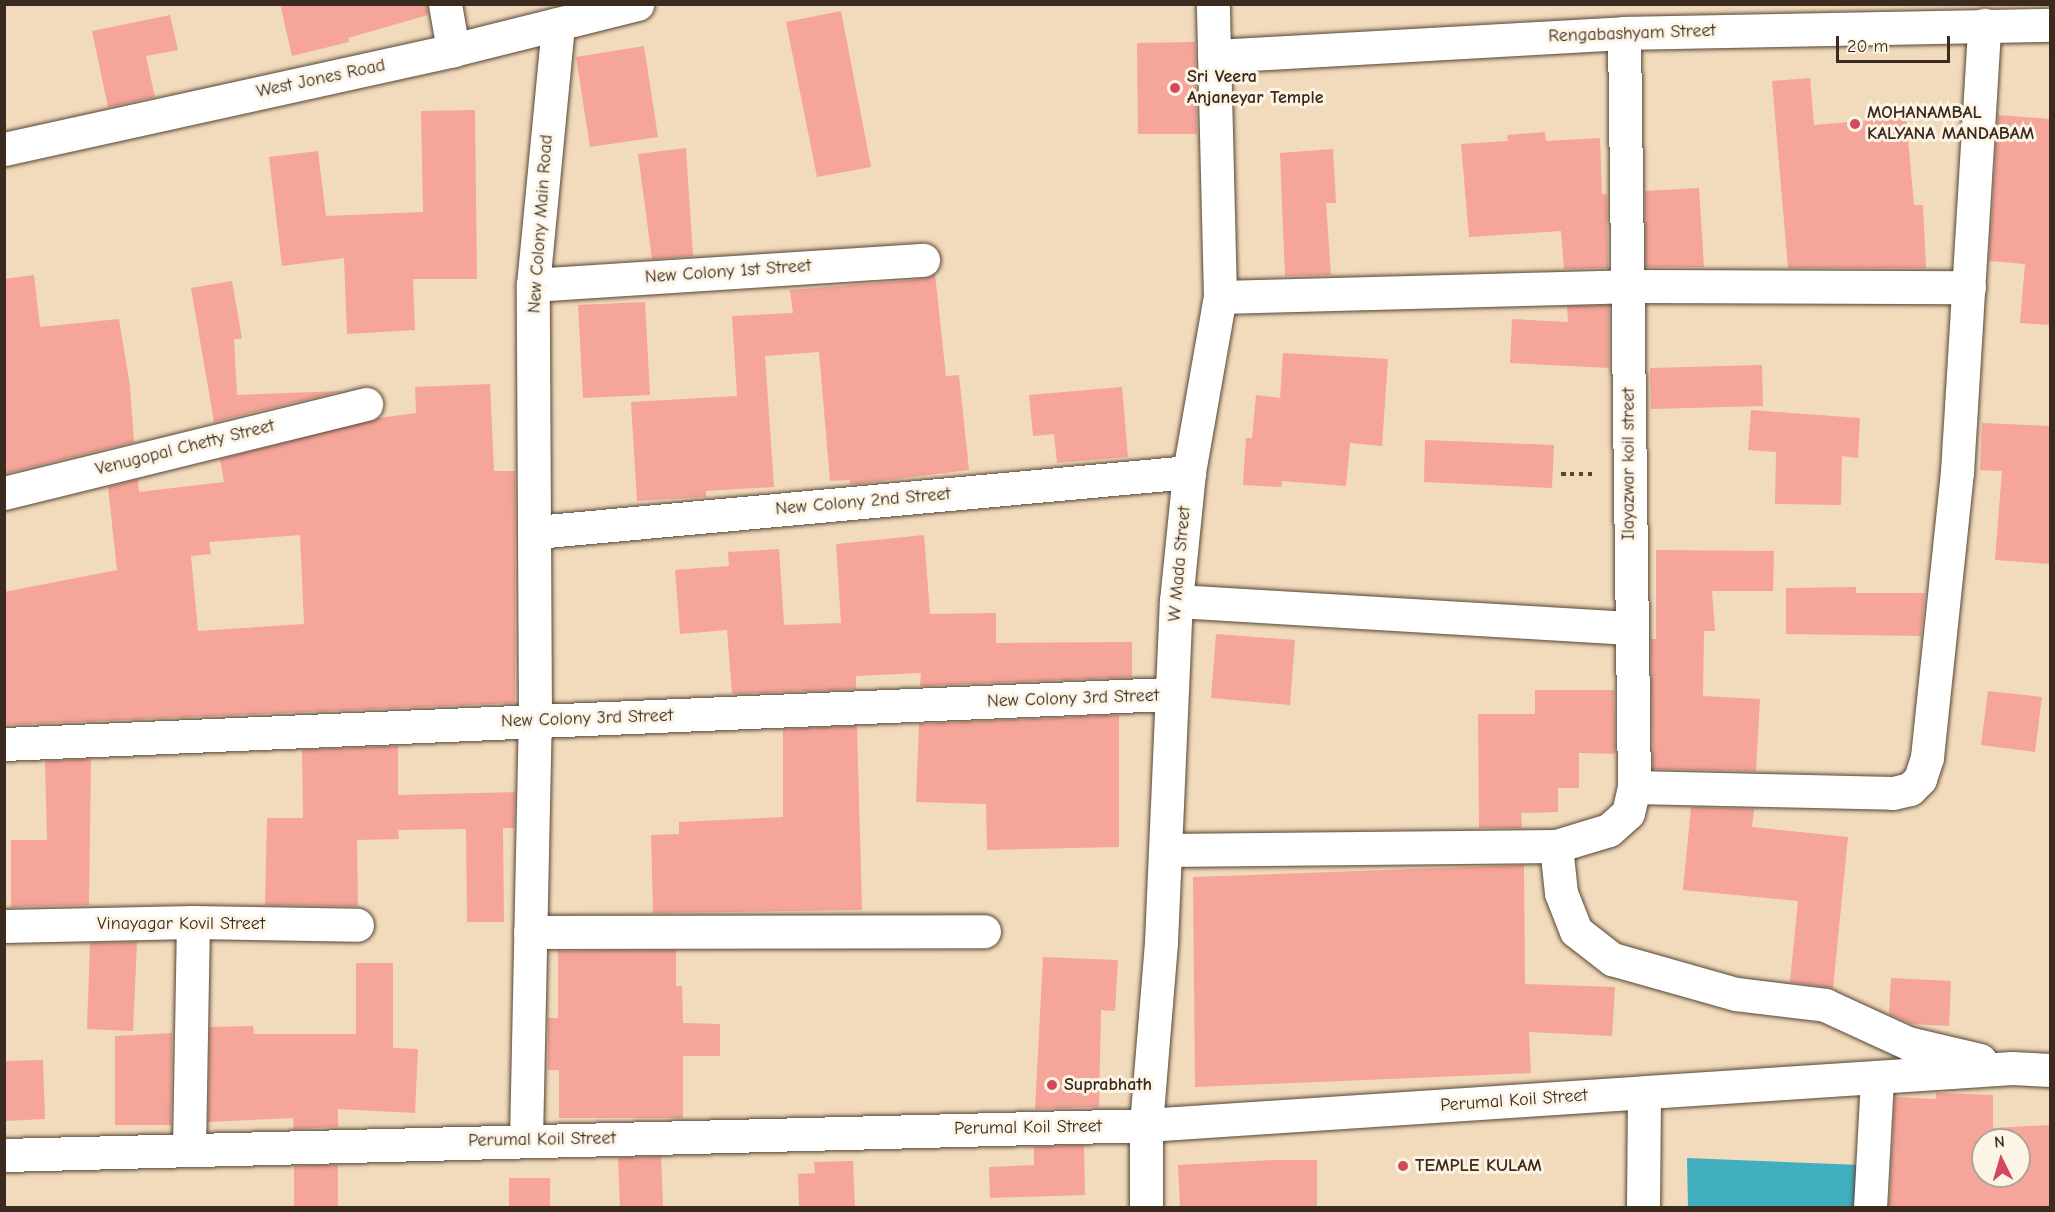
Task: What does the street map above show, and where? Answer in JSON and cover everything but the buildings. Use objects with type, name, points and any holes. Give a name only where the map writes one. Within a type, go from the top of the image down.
[{"type":"street","points":[[445,4],[453,50]]},
{"type":"street","name":"West Jones Road","points":[[4,149],[453,50],[637,4]]},
{"type":"street","name":"W Mada Street","points":[[1146,1208],[1146,1125],[1165,850],[1170,694],[1176,601],[1189,472],[1220,297],[1213,4]]},
{"type":"street","name":"New Colony Main Road","points":[[526,1140],[535,721],[536,532],[533,285],[558,24]]},
{"type":"street","points":[[1634,787],[1893,793],[1910,789],[1920,779],[1928,757],[1957,472],[1984,25]]},
{"type":"street","name":"Rengabashyam Street","points":[[1214,56],[1624,33],[2050,25]]},
{"type":"street","name":"Ilayazwar koil street","points":[[1165,850],[1556,846],[1609,830],[1628,813],[1634,787],[1630,628],[1624,33]]},
{"type":"street","name":"New Colony 1st Street","points":[[533,285],[923,260]]},
{"type":"street","points":[[1220,297],[1628,286],[1969,287]]},
{"type":"street","name":"Venugopal Chetty Street","points":[[4,493],[366,404]]},
{"type":"street","name":"New Colony 2nd Street","points":[[536,532],[1189,472]]},
{"type":"street","points":[[1176,601],[1630,628]]},
{"type":"street","name":"New Colony 3rd Street","points":[[4,744],[1170,694]]},
{"type":"street","points":[[1556,846],[1561,893],[1576,931],[1612,959],[1736,994],[1825,1005],[1908,1043],[2012,1068]]},
{"type":"street","points":[[189,1149],[193,922]]},
{"type":"street","name":"Vinayagar Kovil Street","points":[[4,926],[193,922],[357,925]]},
{"type":"street","points":[[530,932],[984,931]]},
{"type":"street","name":"Perumal Koil Street","points":[[4,1155],[1146,1125],[2012,1068],[2050,1070]]},
{"type":"street","points":[[1870,1208],[1877,1077]]},
{"type":"street","points":[[1643,1208],[1644,1093]]},
{"type":"water","points":[[1687,1158],[1860,1165],[1860,1207],[1688,1207]]},
{"type":"place","name":"Sri Veera Anjaneyar Temple","points":[[1175,88]]},
{"type":"place","name":"MOHANAMBAL KALYANA MANDABAM","points":[[1855,124]]},
{"type":"place","name":"Suprabhath","points":[[1052,1085]]},
{"type":"place","name":"TEMPLE KULAM","points":[[1403,1166]]}]
